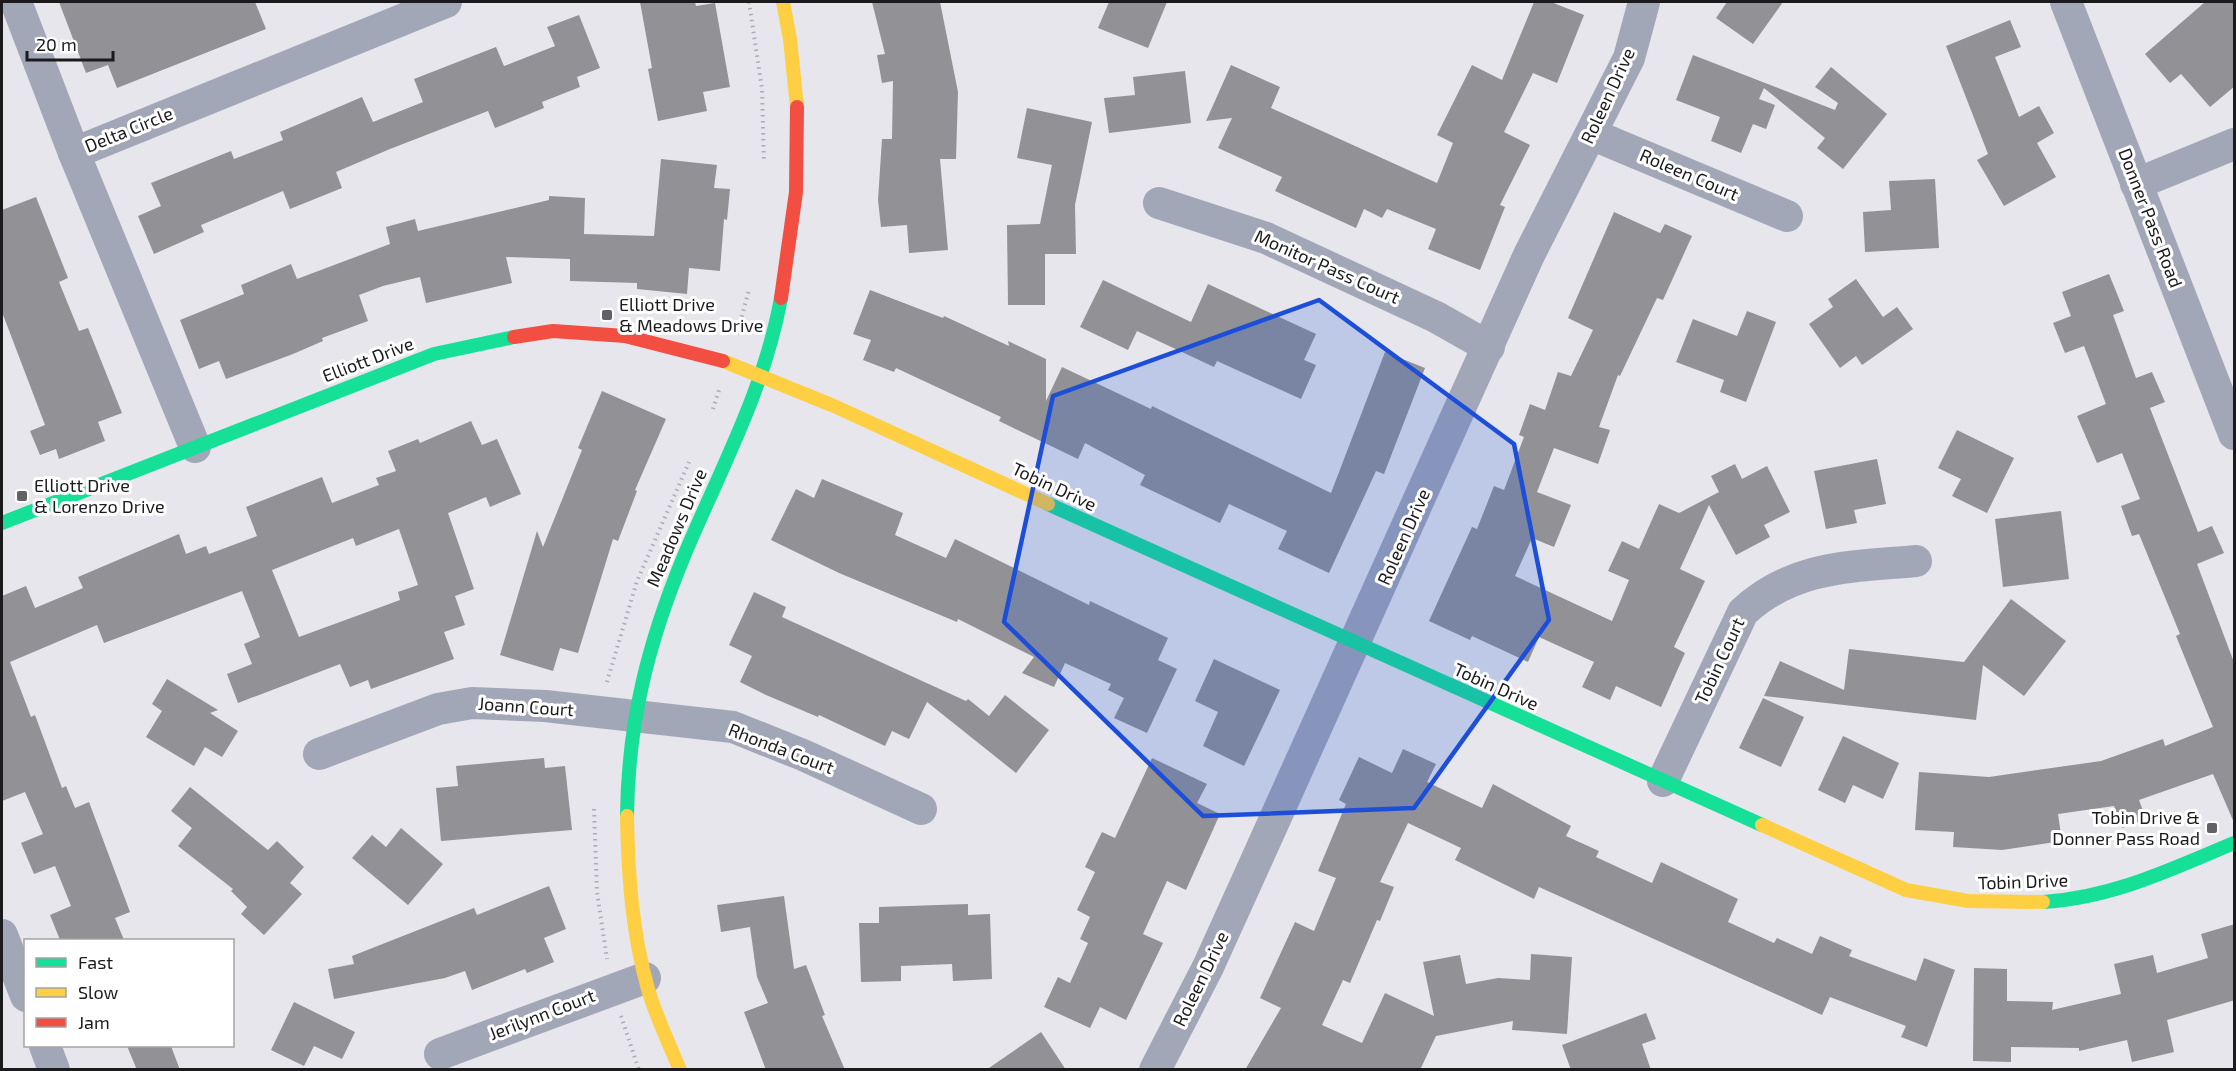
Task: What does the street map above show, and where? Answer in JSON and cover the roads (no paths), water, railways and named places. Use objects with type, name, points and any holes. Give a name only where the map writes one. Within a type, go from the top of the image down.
[{"type":"street","points":[[16,2],[74,153]]},
{"type":"street","name":"Delta Circle","points":[[195,447],[74,153],[446,2]]},
{"type":"street","name":"Meadows Drive","points":[[680,1070],[645,978],[632,907],[627,824],[634,715],[653,640],[674,578],[762,377],[788,263],[795,199],[797,131],[790,32],[783,2]]},
{"type":"street","name":"Roleen Drive","points":[[1155,1070],[1208,967],[1356,644],[1529,255],[1629,58],[1644,2]]},
{"type":"street","name":"Donner Pass Road","points":[[2066,2],[2235,434]]},
{"type":"street","name":"Roleen Court","points":[[1591,134],[1787,216]]},
{"type":"street","points":[[2136,184],[2235,144]]},
{"type":"street","name":"Monitor Pass Court","points":[[1159,202],[1266,238],[1436,317],[1489,347]]},
{"type":"street","name":"Elliott Drive","points":[[2,523],[434,354],[485,342],[553,331],[625,336],[711,356],[762,377]]},
{"type":"street","name":"Tobin Drive","points":[[762,377],[834,406],[1356,644],[1906,890],[1943,899],[1996,904],[2075,899],[2135,883],[2235,843]]},
{"type":"street","name":"Tobin Court","points":[[1663,781],[1743,612],[1762,594],[1818,570],[1916,561]]},
{"type":"street","name":"Joann Court","points":[[319,754],[438,709],[472,703],[545,705],[634,715]]},
{"type":"street","name":"Rhonda Court","points":[[634,715],[733,727],[803,754],[921,809]]},
{"type":"street","points":[[2,935],[24,991]]},
{"type":"street","name":"Jerilynn Court","points":[[440,1053],[645,978]]},
{"type":"street","points":[[45,1047],[54,1070]]},
{"type":"place","name":"Elliott Drive & Meadows Drive","points":[[607,315]]},
{"type":"place","name":"Elliott Drive & Lorenzo Drive","points":[[22,496]]},
{"type":"place","name":"Tobin Drive & Donner Pass Road","points":[[2212,828]]}]
